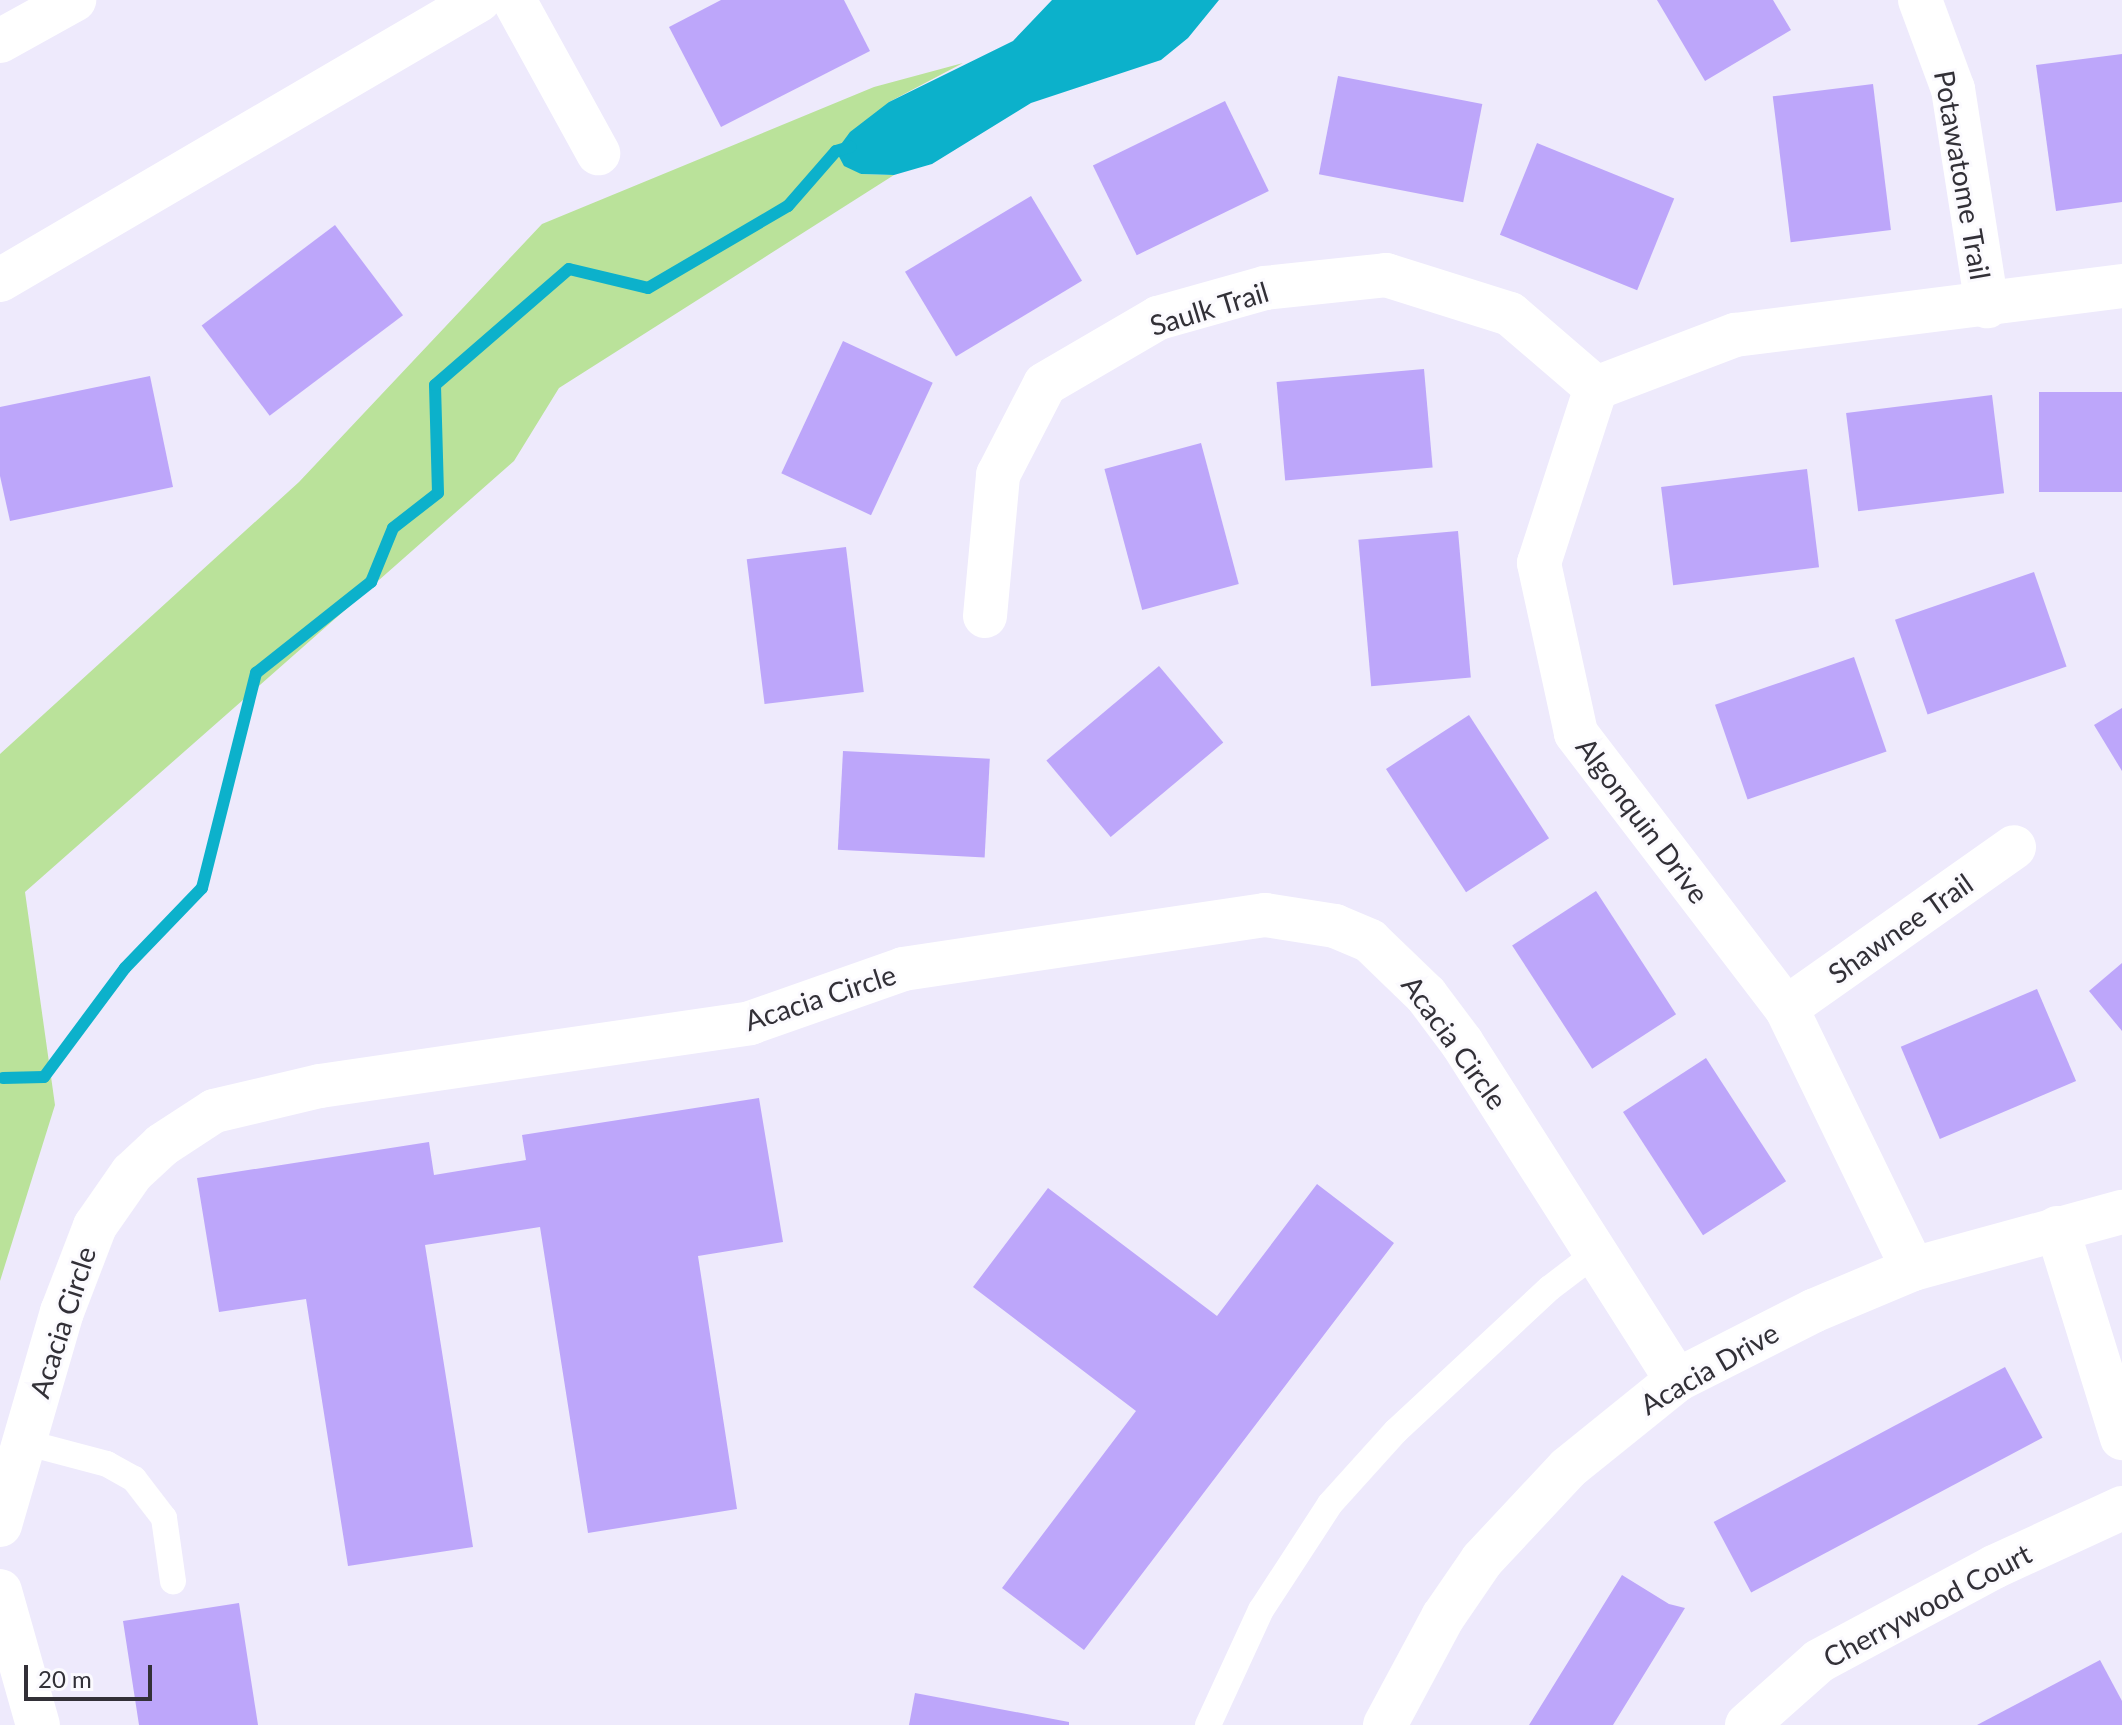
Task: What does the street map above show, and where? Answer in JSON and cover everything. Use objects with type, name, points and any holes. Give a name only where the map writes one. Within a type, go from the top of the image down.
[{"type":"street","points":[[0,41],[74,0]]},
{"type":"street","points":[[0,280],[479,0]]},
{"type":"street","points":[[514,0],[598,153]]},
{"type":"street","name":"Potawatome Trail","points":[[1920,0],[1953,89],[1987,306]]},
{"type":"street","name":"Saulk Trail","points":[[985,616],[998,475],[1045,384],[1158,318],[1265,288],[1386,275],[1510,314],[1596,388]]},
{"type":"street","points":[[1596,388],[1735,335],[1987,306],[2122,286]]},
{"type":"street","name":"Algonquin Drive","points":[[1596,388],[1539,563],[1576,733],[1786,1008],[1913,1269]]},
{"type":"street","name":"Shawnee Trail","points":[[1786,1008],[2014,847]]},
{"type":"street","name":"Acacia Circle","points":[[0,1525],[70,1287],[95,1226],[132,1173],[162,1145],[214,1111],[320,1086],[750,1023],[903,969],[1233,918],[1277,916],[1335,926],[1370,941],[1395,961],[1462,1043],[1677,1380]]},
{"type":"street","name":"Acacia Drive","points":[[1385,1725],[1443,1617],[1482,1560],[1568,1468],[1677,1380],[1785,1324],[1913,1269],[2122,1212]]},
{"type":"street","points":[[2057,1228],[2122,1438]]},
{"type":"street","name":"Cherrywood Court","points":[[1747,1725],[1819,1661],[1994,1567],[2122,1508]]},
{"type":"street","points":[[0,1591],[38,1725]]},
{"type":"lane","points":[[1208,1725],[1261,1610],[1330,1504],[1396,1431],[1550,1288],[1596,1253]]},
{"type":"lane","points":[[24,1442],[107,1464],[134,1479],[164,1518],[173,1581]]},
{"type":"green space","points":[[963,63],[889,102],[860,174],[894,175],[559,388],[514,461],[25,892],[55,1105],[0,1281],[0,754],[299,482],[542,224],[874,87]]},
{"type":"water","points":[[1052,0],[1219,0],[1188,38],[1161,60],[1031,103],[932,164],[894,175],[861,174],[844,166],[836,151],[850,132],[889,102],[1013,41]]},
{"type":"building","points":[[721,0],[844,0],[870,51],[721,127],[669,27]]},
{"type":"building","points":[[1657,0],[1773,0],[1791,30],[1705,81]]},
{"type":"building","points":[[2122,54],[2122,202],[2056,211],[2036,65]]},
{"type":"building","points":[[1338,76],[1482,104],[1463,202],[1319,174]]},
{"type":"building","points":[[1873,84],[1891,230],[1791,242],[1773,96]]},
{"type":"building","points":[[1225,101],[1269,191],[1137,255],[1093,165]]},
{"type":"building","points":[[1537,143],[1674,198],[1637,290],[1500,235]]},
{"type":"building","points":[[1031,196],[1082,281],[956,357],[905,272]]},
{"type":"building","points":[[335,225],[403,315],[270,416],[202,326]]},
{"type":"building","points":[[843,341],[933,383],[871,515],[781,473]]},
{"type":"building","points":[[1424,369],[1433,468],[1285,481],[1277,382]]},
{"type":"building","points":[[150,376],[173,487],[10,521],[0,476],[0,407]]},
{"type":"building","points":[[2039,392],[2122,392],[2122,492],[2039,492]]},
{"type":"building","points":[[1992,395],[2004,493],[1858,511],[1846,413]]},
{"type":"building","points":[[1201,443],[1239,584],[1142,610],[1104,469]]},
{"type":"building","points":[[1807,469],[1819,567],[1673,585],[1661,487]]},
{"type":"building","points":[[1458,531],[1471,677],[1371,686],[1358,540]]},
{"type":"building","points":[[846,547],[864,692],[765,704],[747,559]]},
{"type":"building","points":[[2034,572],[2067,667],[1928,714],[1895,620]]},
{"type":"building","points":[[1854,657],[1887,752],[1748,799],[1715,705]]},
{"type":"building","points":[[1159,666],[1223,743],[1111,837],[1046,760]]},
{"type":"building","points":[[2122,708],[2122,771],[2094,725]]},
{"type":"building","points":[[1469,715],[1549,838],[1466,892],[1386,769]]},
{"type":"building","points":[[843,751],[990,759],[985,858],[838,850]]},
{"type":"building","points":[[1596,891],[1676,1014],[1592,1069],[1512,945]]},
{"type":"building","points":[[2122,963],[2122,1031],[2089,991]]},
{"type":"building","points":[[2037,989],[2076,1081],[1940,1139],[1901,1047]]},
{"type":"building","points":[[1706,1058],[1786,1181],[1703,1235],[1623,1112]]},
{"type":"building","points":[[759,1098],[783,1242],[698,1256],[737,1509],[588,1533],[540,1227],[425,1245],[473,1547],[348,1566],[306,1299],[219,1312],[197,1178],[429,1142],[434,1175],[526,1160],[522,1135]]},
{"type":"building","points":[[1317,1184],[1394,1243],[1084,1650],[1002,1588],[1136,1411],[973,1287],[1048,1188],[1217,1316]]},
{"type":"building","points":[[2005,1367],[2043,1438],[1751,1593],[1714,1522]]},
{"type":"building","points":[[1622,1575],[1669,1604],[1685,1608],[1613,1725],[1529,1725]]},
{"type":"building","points":[[239,1603],[258,1725],[139,1725],[123,1621]]},
{"type":"building","points":[[2100,1660],[2122,1701],[2122,1725],[1977,1725]]},
{"type":"building","points":[[915,1693],[1069,1722],[1069,1725],[909,1725]]},
{"type":"waterway","points":[[3,1078],[44,1077],[125,968],[202,888],[256,673],[371,582],[393,528],[438,493],[435,385],[569,269],[648,288],[788,206],[836,151],[850,147]]}]
